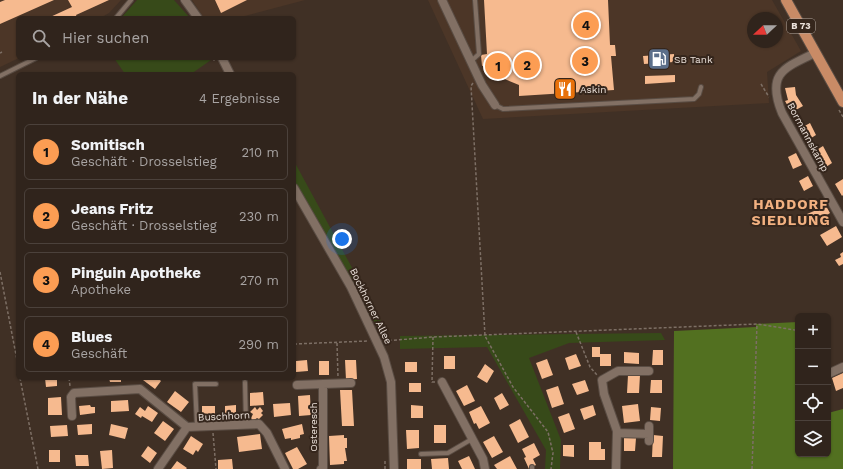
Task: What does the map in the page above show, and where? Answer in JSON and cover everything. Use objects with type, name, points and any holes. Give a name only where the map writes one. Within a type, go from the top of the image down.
[{"type":"main road","name":"B 73","points":[[786,0],[843,102]]},
{"type":"street","points":[[185,0],[197,16]]},
{"type":"street","points":[[442,0],[470,62],[495,105]]},
{"type":"street","name":"Bormannskamp","points":[[816,52],[780,72],[776,81],[778,100],[782,113],[843,222]]},
{"type":"street","points":[[223,60],[229,72]]},
{"type":"street","name":"Bockhorner Allee","points":[[296,191],[351,287],[378,341],[391,382],[394,469]]},
{"type":"street","points":[[831,373],[843,367]]},
{"type":"street","points":[[616,469],[617,433],[604,394],[602,380],[618,371],[649,371]]},
{"type":"street","points":[[442,382],[473,439],[483,459],[486,469]]},
{"type":"street","points":[[297,385],[351,383]]},
{"type":"street","name":"Osteresch","points":[[320,469],[323,468],[323,384]]},
{"type":"street","points":[[72,416],[71,397],[74,393],[140,389],[187,427]]},
{"type":"street","name":"Buschhorn","points":[[158,469],[187,427],[259,424],[264,428],[285,469]]},
{"type":"street","points":[[617,433],[649,434]]},
{"type":"lane","points":[[118,16],[132,0]]},
{"type":"lane","points":[[470,62],[478,54],[476,0]]},
{"type":"lane","points":[[0,76],[32,60]]},
{"type":"lane","points":[[495,105],[503,109],[694,98],[699,94],[701,87]]},
{"type":"lane","points":[[244,382],[246,425]]},
{"type":"lane","points":[[198,427],[195,384],[216,384]]},
{"type":"lane","points":[[421,454],[448,453],[473,439]]},
{"type":"path","points":[[486,65],[486,70]]},
{"type":"path","points":[[761,84],[766,95],[771,99],[778,100]]},
{"type":"path","points":[[471,86],[485,336],[513,387],[548,432],[553,453],[551,469]]},
{"type":"path","points":[[0,272],[16,354]]},
{"type":"path","points":[[752,469],[757,324]]},
{"type":"path","points":[[296,344],[757,324],[795,330]]},
{"type":"path","points":[[576,332],[590,367],[602,380]]},
{"type":"path","points":[[434,337],[432,382],[442,382]]},
{"type":"path","points":[[337,342],[338,383]]},
{"type":"path","points":[[20,380],[38,469]]},
{"type":"path","points":[[213,426],[216,469]]},
{"type":"path","points":[[385,461],[385,469]]},
{"type":"shaded area","points":[[0,0],[121,0],[109,13],[104,16],[16,16],[16,59],[0,67]]},
{"type":"shaded area","points":[[192,0],[305,0],[245,16],[203,16]]},
{"type":"shaded area","points":[[428,0],[772,0],[779,12],[747,12],[747,48],[783,48],[783,19],[801,51],[767,72],[769,103],[483,119]]},
{"type":"green space","points":[[137,0],[174,0],[188,16],[123,16]]},
{"type":"green space","points":[[115,60],[211,60],[194,72],[124,72]]},
{"type":"green space","points":[[296,165],[390,339],[384,339],[296,186]]},
{"type":"green space","points":[[795,322],[795,457],[831,457],[831,412],[843,409],[843,469],[673,469],[674,331],[756,327],[756,324]]},
{"type":"green space","points":[[661,333],[665,340],[569,343],[529,358],[561,440],[560,469],[545,469],[546,450],[487,347],[400,349],[400,336]]},
{"type":"building","points":[[5,0],[54,0],[0,24],[0,2]]},
{"type":"building","points":[[68,0],[109,0],[76,16],[52,16],[72,7]]},
{"type":"building","points":[[215,0],[247,0],[221,13]]},
{"type":"building","points":[[484,0],[608,0],[610,45],[615,45],[616,56],[611,56],[614,90],[519,96],[519,85],[495,75],[488,65],[482,66],[481,55],[487,54]]},
{"type":"building","points":[[674,54],[674,62],[644,64],[643,56]]},
{"type":"building","points":[[675,75],[675,82],[645,84],[645,76]]},
{"type":"building","points":[[795,87],[796,95],[803,106],[794,111],[792,107],[789,108],[785,101],[788,100],[785,88]]},
{"type":"building","points":[[810,123],[816,135],[808,140],[801,128]]},
{"type":"building","points":[[823,146],[832,163],[826,167],[823,160],[820,162],[815,151]]},
{"type":"building","points":[[796,153],[802,165],[793,169],[788,157]]},
{"type":"building","points":[[808,176],[813,186],[804,191],[799,181]]},
{"type":"building","points":[[843,179],[843,195],[842,196],[835,184]]},
{"type":"building","points":[[826,206],[830,213],[821,219],[820,215],[811,220],[807,214]]},
{"type":"building","points":[[836,226],[842,237],[827,246],[820,235]]},
{"type":"building","points":[[843,252],[843,264],[839,266],[835,260],[841,257],[840,254]]},
{"type":"building","points":[[592,347],[600,347],[600,354],[611,354],[611,366],[600,366],[600,357],[592,357]]},
{"type":"building","points":[[653,350],[663,350],[663,365],[652,365]]},
{"type":"building","points":[[624,352],[639,353],[639,364],[624,363]]},
{"type":"building","points":[[576,354],[581,366],[569,370],[565,358]]},
{"type":"building","points":[[444,356],[455,356],[455,369],[444,369]]},
{"type":"building","points":[[547,359],[553,375],[542,379],[536,363]]},
{"type":"building","points":[[307,360],[308,371],[296,372],[296,361]]},
{"type":"building","points":[[345,360],[356,360],[357,379],[346,380]]},
{"type":"building","points":[[319,361],[329,361],[329,375],[319,375]]},
{"type":"building","points":[[405,362],[417,362],[417,372],[405,372]]},
{"type":"building","points":[[485,364],[494,371],[487,383],[477,377]]},
{"type":"building","points":[[843,373],[843,388],[836,391],[832,378]]},
{"type":"building","points":[[628,375],[640,375],[639,393],[627,393]]},
{"type":"building","points":[[45,380],[57,380],[57,386],[46,387]]},
{"type":"building","points":[[110,380],[121,380],[121,382],[110,382]]},
{"type":"building","points":[[143,380],[160,380],[161,381],[155,389]]},
{"type":"building","points":[[585,380],[589,391],[577,395],[572,384]]},
{"type":"building","points":[[651,380],[662,380],[662,393],[650,393]]},
{"type":"building","points":[[409,383],[421,383],[421,392],[409,392]]},
{"type":"building","points":[[467,385],[475,401],[464,406],[456,391]]},
{"type":"building","points":[[558,386],[564,404],[552,408],[546,390]]},
{"type":"building","points":[[340,390],[352,390],[354,426],[342,426]]},
{"type":"building","points":[[175,391],[189,402],[181,412],[167,402]]},
{"type":"building","points":[[263,392],[264,405],[250,406],[250,393]]},
{"type":"building","points":[[502,393],[509,405],[500,410],[494,398]]},
{"type":"building","points":[[310,395],[311,415],[299,416],[298,396]]},
{"type":"building","points":[[61,397],[62,415],[48,415],[48,398]]},
{"type":"building","points":[[128,400],[129,411],[111,412],[111,401]]},
{"type":"building","points":[[290,403],[291,415],[274,417],[273,404]]},
{"type":"building","points":[[638,404],[640,421],[624,423],[622,406]]},
{"type":"building","points":[[90,405],[91,407],[95,407],[95,413],[80,415],[79,406]]},
{"type":"building","points":[[236,405],[236,415],[225,416],[225,406]]},
{"type":"building","points":[[411,405],[423,406],[423,418],[411,418]]},
{"type":"building","points":[[593,405],[596,415],[584,420],[580,409]]},
{"type":"building","points":[[148,406],[158,413],[152,422],[135,414],[140,407],[145,411]]},
{"type":"building","points":[[202,406],[215,406],[215,416],[202,417]]},
{"type":"building","points":[[481,406],[490,423],[479,429],[476,423],[474,424],[469,412]]},
{"type":"building","points":[[255,407],[257,410],[260,407],[263,411],[261,413],[263,415],[259,419],[257,418],[253,421],[251,418],[253,414],[250,412]]},
{"type":"building","points":[[651,407],[661,408],[660,421],[650,420]]},
{"type":"building","points":[[569,413],[575,429],[564,433],[558,417]]},
{"type":"building","points":[[520,419],[529,437],[518,443],[509,425]]},
{"type":"building","points":[[163,421],[174,429],[165,441],[154,433]]},
{"type":"building","points":[[92,424],[92,434],[78,435],[77,425]]},
{"type":"building","points":[[111,424],[128,428],[125,439],[109,435]]},
{"type":"building","points":[[302,424],[304,434],[300,435],[300,438],[291,440],[291,438],[285,439],[282,429]]},
{"type":"building","points":[[67,425],[68,436],[51,437],[50,426]]},
{"type":"building","points":[[434,425],[446,425],[446,443],[434,443]]},
{"type":"building","points":[[406,430],[419,430],[419,448],[407,449]]},
{"type":"building","points":[[260,434],[262,449],[239,452],[237,437]]},
{"type":"building","points":[[344,435],[344,438],[347,438],[347,448],[345,448],[347,461],[344,461],[344,464],[330,465],[329,436]]},
{"type":"building","points":[[653,435],[663,436],[662,457],[652,457]]},
{"type":"building","points":[[191,436],[203,444],[198,452],[196,450],[193,455],[183,449]]},
{"type":"building","points":[[494,436],[503,452],[492,458],[483,442]]},
{"type":"building","points":[[624,437],[636,438],[635,451],[624,451]]},
{"type":"building","points":[[589,442],[601,442],[601,449],[605,449],[605,460],[589,460]]},
{"type":"building","points":[[534,443],[540,455],[533,459],[536,465],[529,469],[522,449]]},
{"type":"building","points":[[563,445],[574,445],[574,457],[563,456]]},
{"type":"building","points":[[148,446],[157,453],[150,463],[141,456]]},
{"type":"building","points":[[297,447],[307,464],[298,469],[293,469],[285,453]]},
{"type":"building","points":[[49,450],[60,450],[60,462],[49,462]]},
{"type":"building","points":[[112,450],[113,468],[102,469],[100,451]]},
{"type":"building","points":[[75,455],[88,455],[89,466],[76,466]]},
{"type":"building","points":[[469,456],[475,469],[462,469],[458,461]]},
{"type":"building","points":[[510,456],[517,469],[497,469],[494,465]]},
{"type":"building","points":[[448,458],[449,469],[432,469],[431,459]]},
{"type":"building","points":[[232,459],[233,469],[218,469],[218,460]]},
{"type":"building","points":[[407,459],[421,459],[421,469],[407,469]]},
{"type":"building","points":[[177,461],[187,468],[171,469]]},
{"type":"place","name":"Blues","points":[[586,25]]},
{"type":"place","name":"SB Tank","points":[[659,59]]},
{"type":"place","name":"Pinguin Apotheke","points":[[585,61]]},
{"type":"place","name":"Jeans Fritz","points":[[527,65]]},
{"type":"place","name":"Somitisch","points":[[498,66]]},
{"type":"place","name":"Askin","points":[[565,89]]},
{"type":"district","name":"HADDORF SIEDLUNG","points":[[791,212]]}]
